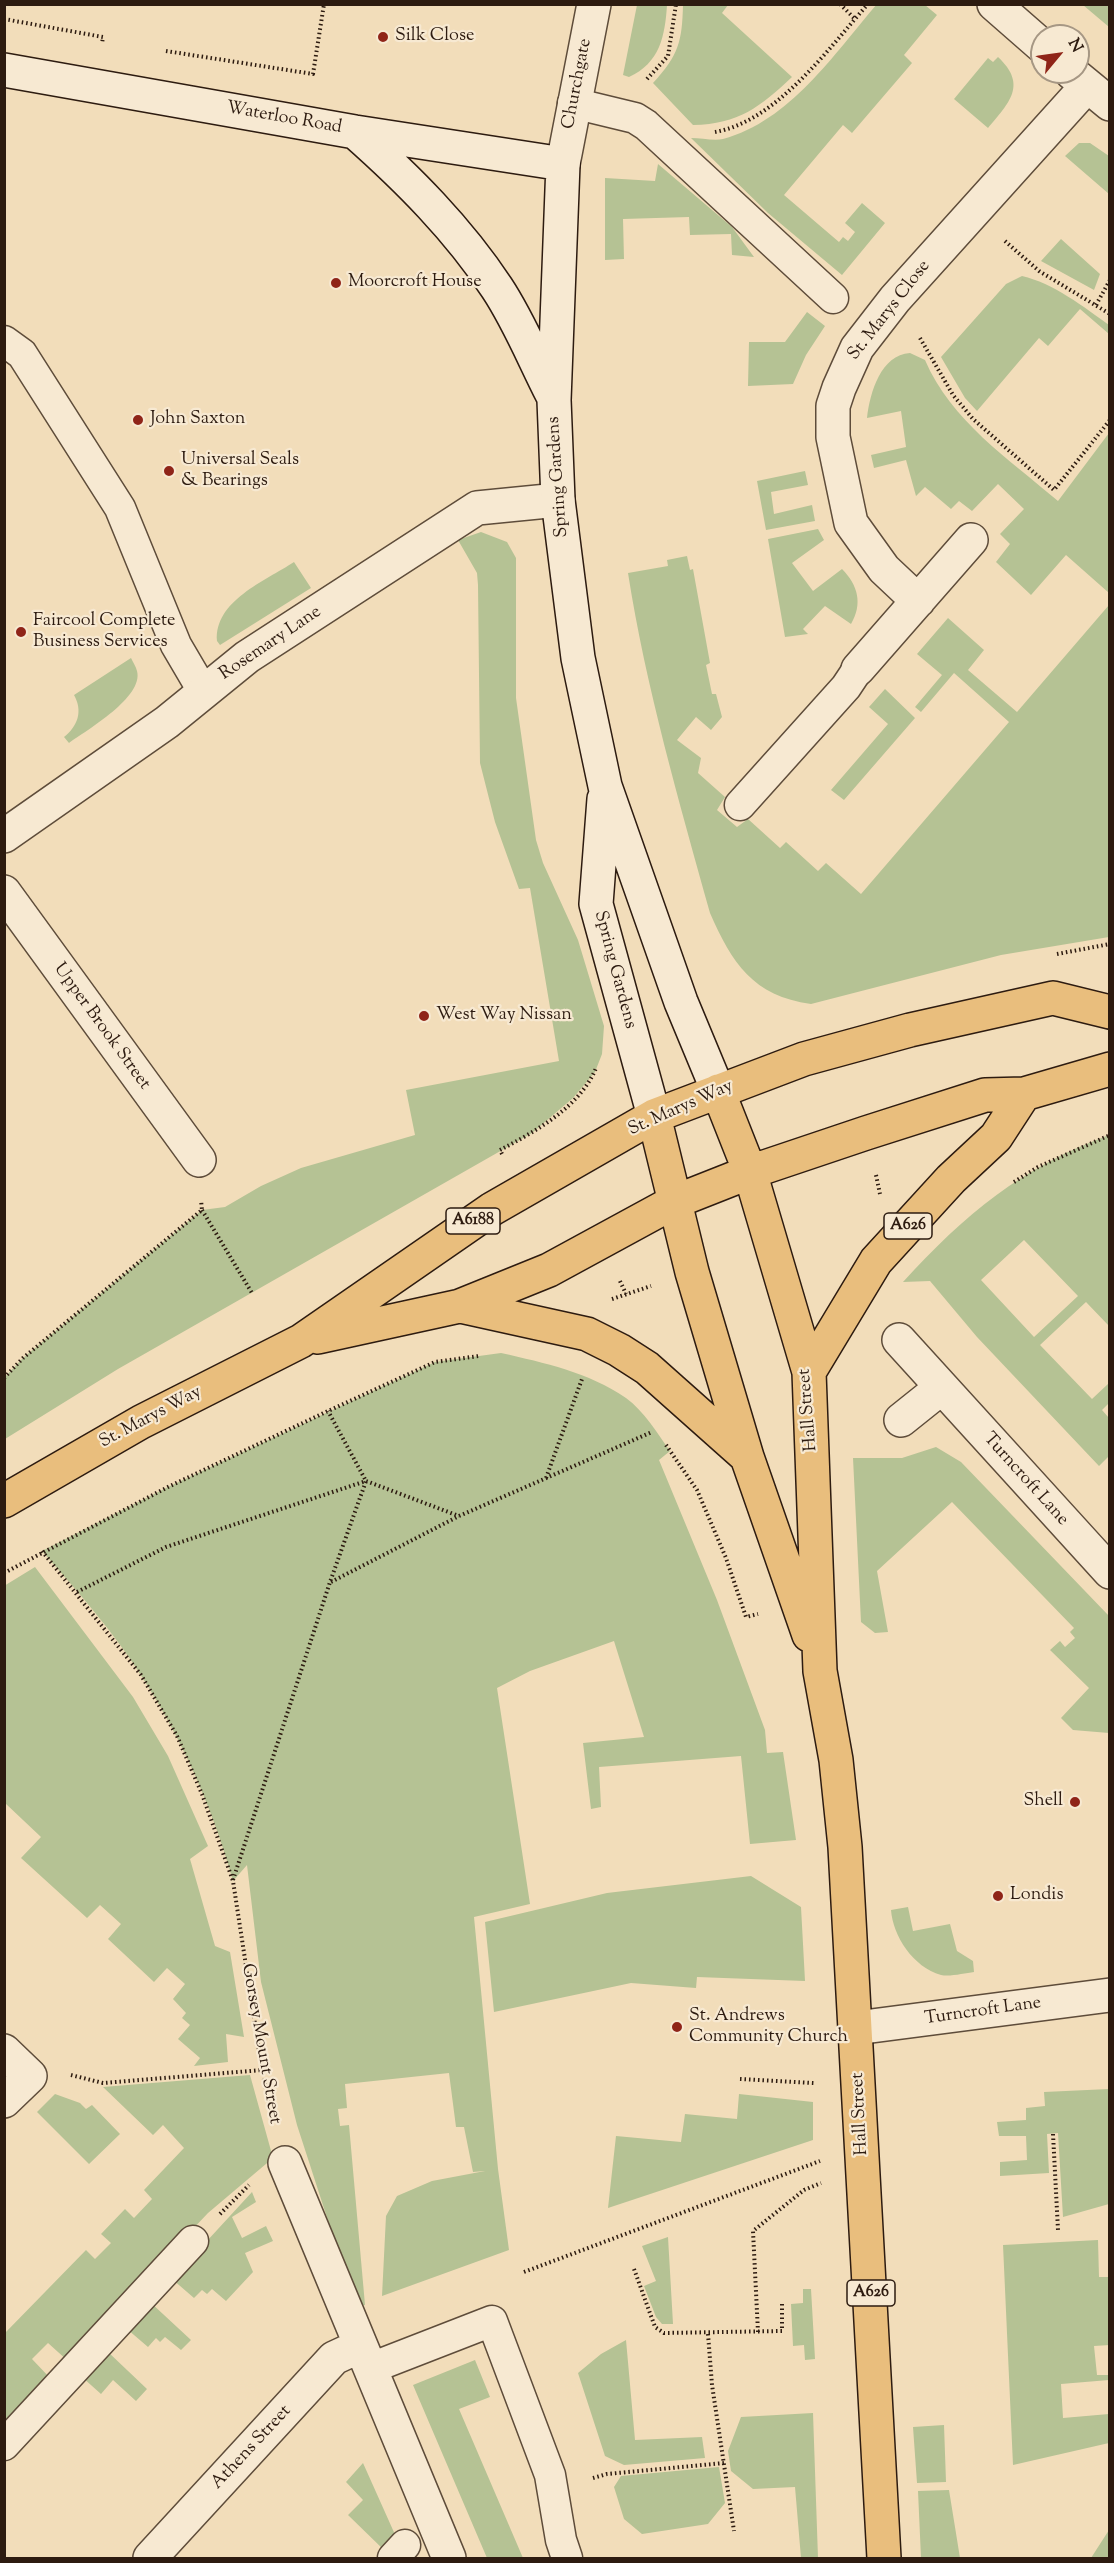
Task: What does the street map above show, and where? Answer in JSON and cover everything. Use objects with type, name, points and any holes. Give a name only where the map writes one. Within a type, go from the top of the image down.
[{"type":"main road","name":"St. Marys Way","points":[[4,1502],[141,1422],[301,1341],[492,1209],[654,1116],[804,1059],[900,1033],[1053,998],[1110,1012]]},
{"type":"main road","name":"St. Marys Way","points":[[301,1341],[460,1306],[549,1270],[674,1202],[750,1172],[986,1095],[1024,1094],[1110,1069]]},
{"type":"main road","name":"Hall Street","points":[[718,1090],[750,1172],[809,1372],[820,1671]]},
{"type":"main road","name":"A626","points":[[809,1372],[876,1261],[951,1179],[996,1137],[1024,1094]]},
{"type":"main road","name":"Hall Street","points":[[654,1116],[674,1202],[747,1457],[820,1671],[836,1760],[845,1847],[856,2028],[884,2559]]},
{"type":"main road","name":"A6188","points":[[460,1306],[587,1334],[619,1350],[646,1368],[747,1457]]},
{"type":"street","name":"Churchgate","points":[[563,164],[594,4]]},
{"type":"street","points":[[994,4],[1030,36]]},
{"type":"street","name":"Waterloo Road","points":[[4,70],[355,132],[563,164]]},
{"type":"street","name":"St. Marys Close","points":[[918,601],[884,569],[851,524],[832,437],[833,406],[846,369],[857,348],[895,299],[972,212],[1089,87]]},
{"type":"street","points":[[355,132],[426,198],[461,238],[497,288],[514,317],[554,400]]},
{"type":"street","name":"Spring Gardens","points":[[563,164],[554,400],[558,500],[578,658],[605,786],[681,1002],[718,1090]]},
{"type":"street","name":"Rosemary Lane","points":[[4,836],[167,722],[247,657],[477,508],[558,500]]},
{"type":"street","points":[[858,669],[971,540]]},
{"type":"street","name":"Spring Gardens","points":[[605,786],[596,904],[654,1116]]},
{"type":"street","name":"Upper Brook Street","points":[[4,892],[199,1160]]},
{"type":"street","name":"Turncroft Lane","points":[[899,1340],[1110,1572]]},
{"type":"street","points":[[901,1420],[941,1388]]},
{"type":"street","name":"Turncroft Lane","points":[[856,2028],[1110,1995]]},
{"type":"street","points":[[4,2051],[30,2076],[4,2102]]},
{"type":"street","points":[[285,2163],[449,2559]]},
{"type":"street","name":"Athens Street","points":[[150,2559],[329,2363],[365,2357]]},
{"type":"lane","points":[[573,103],[635,118],[646,125],[833,298]]},
{"type":"lane","points":[[4,340],[22,354],[120,508],[176,645],[203,691]]},
{"type":"lane","points":[[740,805],[846,687],[858,669]]},
{"type":"lane","points":[[4,2445],[193,2241]]},
{"type":"lane","points":[[365,2357],[492,2321],[550,2475],[561,2540],[567,2559]]},
{"type":"path","points":[[166,51],[313,74],[324,4]]},
{"type":"path","points":[[643,82],[668,56],[676,4]]},
{"type":"path","points":[[840,4],[855,19]]},
{"type":"path","points":[[709,132],[735,127],[765,111],[788,93],[868,4]]},
{"type":"path","points":[[4,19],[103,37],[101,47]]},
{"type":"path","points":[[972,212],[1039,271],[1110,314]]},
{"type":"path","points":[[1096,306],[1110,280]]},
{"type":"path","points":[[895,299],[953,395],[966,411],[1054,490],[1110,420]]},
{"type":"path","points":[[500,1150],[532,1133],[574,1101],[598,1063]]},
{"type":"path","points":[[1009,1185],[1038,1167],[1110,1134]]},
{"type":"path","points":[[199,1160],[202,1210],[252,1293]]},
{"type":"path","points":[[4,1378],[23,1358],[202,1210]]},
{"type":"path","points":[[4,1573],[42,1551],[328,1411],[435,1362],[490,1355]]},
{"type":"path","points":[[578,1372],[592,1380]]},
{"type":"path","points":[[546,1478],[583,1375]]},
{"type":"path","points":[[233,1881],[330,1582],[366,1481],[328,1411]]},
{"type":"path","points":[[649,1422],[697,1490],[726,1558],[746,1617],[798,1602]]},
{"type":"path","points":[[330,1582],[459,1516],[656,1430]]},
{"type":"path","points":[[77,1592],[166,1547],[366,1481],[459,1516]]},
{"type":"path","name":"Gorsey Mount Street","points":[[42,1551],[141,1675],[177,1736],[202,1794],[233,1881],[270,2114],[285,2163]]},
{"type":"path","points":[[67,2074],[103,2083],[262,2070]]},
{"type":"path","points":[[740,2079],[826,2083]]},
{"type":"path","points":[[1053,2133],[1058,2230]]},
{"type":"path","points":[[524,2272],[821,2161]]},
{"type":"path","points":[[193,2241],[256,2178],[285,2163]]},
{"type":"path","points":[[758,2332],[753,2231],[804,2190],[823,2182]]},
{"type":"path","points":[[634,2269],[655,2327],[664,2332],[708,2334],[782,2331],[782,2304]]},
{"type":"path","points":[[708,2334],[712,2385],[734,2531]]},
{"type":"path","points":[[552,2489],[607,2474],[724,2463]]},
{"type":"green space","points":[[877,4],[925,5],[937,15],[904,55],[912,63],[852,133],[843,125],[784,195],[839,242],[843,237],[848,241],[855,232],[845,223],[862,203],[885,223],[842,275],[768,213],[691,138],[723,139],[747,130],[790,102],[827,64]]},
{"type":"green space","points":[[637,5],[667,5],[665,27],[654,56],[648,64],[629,77],[623,75]]},
{"type":"green space","points":[[683,5],[728,5],[722,13],[792,77],[770,97],[748,112],[723,121],[693,125],[653,83],[674,56],[682,28]]},
{"type":"green space","points":[[1083,5],[1109,5],[1109,27]]},
{"type":"green space","points":[[998,57],[1007,67],[1014,85],[1008,102],[988,128],[954,99],[988,58],[993,62]]},
{"type":"green space","points":[[1079,143],[1090,143],[1109,156],[1109,194],[1065,156]]},
{"type":"green space","points":[[658,164],[732,227],[754,257],[732,255],[731,234],[690,235],[689,217],[623,219],[624,259],[605,260],[605,178],[655,181]]},
{"type":"green space","points":[[1061,239],[1100,274],[1094,290],[1041,261]]},
{"type":"green space","points":[[1022,276],[1045,284],[1079,303],[1109,325],[1109,334],[1080,309],[1048,346],[1039,338],[977,411],[965,398],[941,357],[1006,284]]},
{"type":"green space","points":[[807,312],[825,326],[806,355],[793,384],[748,386],[749,342],[785,342]]},
{"type":"green space","points":[[910,353],[925,360],[936,382],[950,402],[983,438],[1058,501],[1109,433],[1109,593],[1066,555],[1031,595],[996,562],[1010,544],[1000,534],[1024,509],[998,484],[972,511],[959,501],[951,509],[925,487],[916,496],[906,460],[874,468],[871,455],[906,447],[901,411],[867,418],[874,387],[884,368],[891,360]]},
{"type":"green space","points":[[805,471],[808,485],[771,492],[774,514],[812,505],[815,521],[766,530],[757,481]]},
{"type":"green space","points":[[818,529],[824,540],[792,563],[813,591],[842,569],[852,582],[857,595],[855,617],[851,624],[825,606],[803,629],[808,634],[785,637],[768,539]]},
{"type":"green space","points":[[481,532],[507,542],[516,558],[516,698],[536,840],[543,863],[578,940],[604,1026],[602,1054],[595,1072],[573,1098],[532,1133],[118,1369],[5,1439],[4,1378],[23,1358],[202,1210],[225,1207],[261,1186],[301,1168],[415,1135],[406,1090],[559,1061],[530,888],[519,889],[495,822],[480,763],[477,573],[458,540]]},
{"type":"green space","points":[[687,556],[690,570],[693,569],[710,663],[706,665],[712,694],[716,694],[722,717],[711,730],[696,717],[677,740],[701,758],[698,773],[725,797],[717,810],[737,827],[748,819],[780,848],[786,842],[818,871],[826,863],[861,894],[1009,722],[954,673],[921,712],[915,707],[942,675],[917,654],[948,618],[984,650],[968,670],[1017,712],[1109,605],[1109,937],[1001,955],[811,1004],[791,1000],[759,985],[736,962],[710,913],[675,787],[635,616],[628,573],[668,566],[667,560]]},
{"type":"green space","points":[[294,562],[311,588],[220,645],[217,641],[218,627],[232,603]]},
{"type":"green space","points":[[131,658],[137,671],[137,681],[132,691],[112,712],[69,743],[64,737],[73,728],[78,718],[77,701],[74,695]]},
{"type":"green space","points":[[885,689],[915,718],[844,800],[831,790],[888,724],[869,707]]},
{"type":"green space","points":[[1109,1135],[1109,1326],[1086,1302],[1040,1345],[1092,1399],[1109,1383],[1109,1403],[1102,1410],[1109,1418],[1109,1456],[1099,1466],[977,1337],[930,1281],[903,1282],[972,1214],[1022,1178],[1078,1148]],"holes":[[[1024,1240],[1078,1296],[1034,1337],[981,1280]]]},
{"type":"green space","points":[[501,1353],[566,1370],[612,1389],[639,1409],[670,1451],[659,1460],[717,1600],[765,1730],[767,1753],[783,1752],[796,1840],[750,1844],[741,1756],[599,1767],[601,1807],[591,1809],[583,1743],[644,1737],[614,1641],[530,1671],[497,1688],[530,1904],[474,1917],[498,2169],[509,2250],[382,2296],[386,2216],[397,2196],[432,2181],[485,2171],[473,2172],[464,2127],[456,2127],[449,2073],[345,2084],[347,2108],[338,2109],[340,2126],[349,2125],[365,2305],[356,2307],[297,2125],[261,1982],[247,1865],[233,1881],[206,1801],[157,1701],[107,1628],[42,1551],[168,1487],[435,1362]]},
{"type":"green space","points":[[936,1447],[961,1462],[1109,1616],[1109,1733],[1073,1730],[1061,1718],[1089,1688],[1050,1650],[1060,1641],[1065,1647],[1075,1638],[1070,1632],[1074,1628],[952,1502],[877,1571],[888,1632],[875,1633],[861,1622],[853,1458],[902,1458]]},
{"type":"green space","points":[[35,1567],[133,1697],[168,1756],[208,1846],[190,1859],[215,1946],[230,1952],[244,2037],[226,2034],[228,2062],[194,2066],[200,2058],[178,2039],[190,2025],[182,2018],[186,2013],[173,1999],[185,1984],[167,1968],[154,1982],[108,1939],[121,1924],[100,1905],[87,1918],[21,1858],[41,1837],[5,1803],[4,1586]]},
{"type":"green space","points":[[751,1876],[801,1907],[805,1981],[697,1977],[696,1988],[631,1983],[494,2012],[485,1922],[607,1893]]},
{"type":"green space","points":[[908,1907],[913,1931],[950,1924],[957,1951],[973,1961],[974,1972],[941,1975],[913,1958],[900,1940],[891,1910]]},
{"type":"green space","points":[[250,2075],[273,2158],[208,2213],[68,2361],[48,2343],[32,2359],[51,2379],[5,2431],[5,2333],[86,2250],[95,2259],[111,2243],[101,2234],[125,2209],[134,2218],[152,2199],[144,2190],[184,2148],[163,2125],[153,2135],[103,2087]]},
{"type":"green space","points":[[1109,2089],[1109,2204],[1063,2217],[1058,2133],[1047,2134],[1049,2173],[1000,2176],[1000,2162],[1027,2160],[1026,2136],[999,2136],[997,2122],[1026,2120],[1026,2108],[1045,2106],[1044,2092]]},
{"type":"green space","points":[[55,2094],[80,2103],[86,2109],[92,2105],[120,2134],[89,2164],[37,2112]]},
{"type":"green space","points":[[739,2094],[813,2102],[813,2140],[608,2208],[616,2136],[681,2142],[685,2114],[737,2119]]},
{"type":"green space","points":[[252,2192],[256,2202],[232,2217],[242,2238],[266,2226],[273,2241],[245,2253],[253,2272],[226,2301],[212,2289],[207,2294],[202,2290],[194,2298],[172,2279]]},
{"type":"green space","points":[[668,2237],[673,2324],[662,2324],[656,2317],[644,2286],[656,2281],[642,2246]]},
{"type":"green space","points":[[1098,2240],[1099,2277],[1109,2277],[1110,2345],[1094,2346],[1097,2375],[1109,2375],[1109,2380],[1061,2384],[1063,2418],[1109,2414],[1109,2443],[1013,2465],[1003,2245]]},
{"type":"green space","points":[[803,2289],[811,2289],[815,2359],[805,2360],[804,2345],[793,2346],[791,2304],[803,2303]]},
{"type":"green space","points":[[150,2302],[191,2340],[181,2350],[165,2337],[160,2342],[156,2338],[148,2347],[127,2329]]},
{"type":"green space","points":[[626,2340],[635,2440],[702,2437],[705,2458],[624,2465],[605,2456],[578,2373],[601,2354]]},
{"type":"green space","points":[[107,2351],[147,2389],[136,2401],[113,2380],[101,2394],[82,2377]]},
{"type":"green space","points":[[475,2360],[490,2397],[459,2409],[523,2558],[487,2558],[413,2385]]},
{"type":"green space","points":[[813,2413],[818,2558],[801,2558],[795,2487],[753,2489],[731,2471],[728,2451],[741,2417]]},
{"type":"green space","points":[[944,2425],[946,2482],[917,2483],[913,2427]]},
{"type":"green space","points":[[363,2463],[397,2539],[386,2552],[348,2515],[363,2500],[346,2482]]},
{"type":"green space","points":[[719,2467],[725,2503],[708,2524],[642,2534],[624,2519],[614,2487],[621,2476]]},
{"type":"green space","points":[[949,2490],[960,2558],[921,2558],[918,2491]]},
{"type":"green space","points":[[1109,2530],[1109,2558],[1091,2558]]},
{"type":"place","name":"Silk Close","points":[[383,37]]},
{"type":"place","name":"Moorcroft House","points":[[336,283]]},
{"type":"place","name":"John Saxton","points":[[138,420]]},
{"type":"place","name":"Universal Seals & Bearings","points":[[169,471]]},
{"type":"place","name":"Faircool Complete Business Services","points":[[21,632]]},
{"type":"place","name":"West Way Nissan","points":[[424,1016]]},
{"type":"place","name":"Shell","points":[[1075,1802]]},
{"type":"place","name":"Londis","points":[[998,1896]]},
{"type":"place","name":"St. Andrews Community Church","points":[[677,2027]]}]
